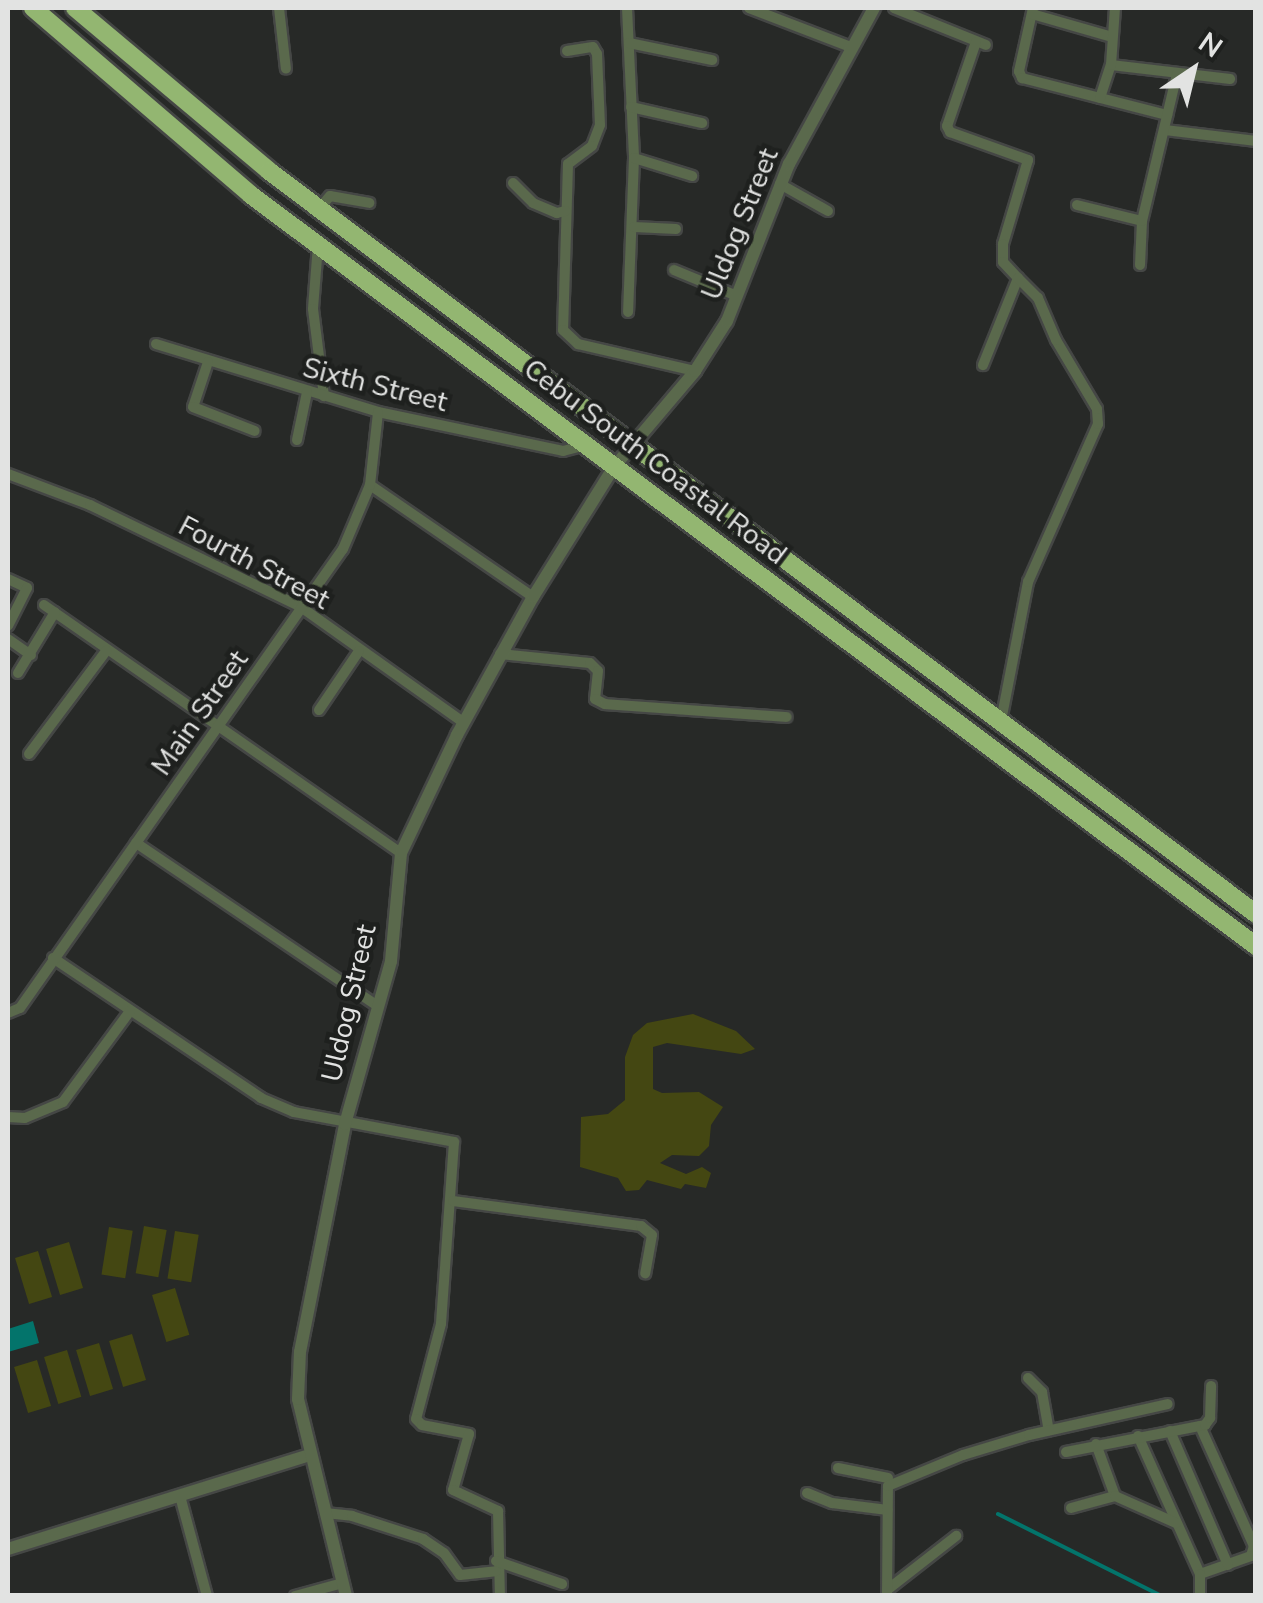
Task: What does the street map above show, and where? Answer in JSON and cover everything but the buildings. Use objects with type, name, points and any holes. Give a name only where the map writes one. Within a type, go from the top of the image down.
[{"type":"highway","name":"Cebu South Coastal Road","points":[[33,8],[237,183],[1256,946]]},
{"type":"highway","name":"Cebu South Coastal Road","points":[[76,8],[319,210],[1256,914]]},
{"type":"street","points":[[278,8],[286,69]]},
{"type":"street","points":[[627,8],[634,158],[628,312]]},
{"type":"street","points":[[750,8],[853,48]]},
{"type":"street","name":"Uldog Street","points":[[344,1589],[298,1399],[300,1352],[346,1124],[391,961],[401,853],[414,818],[463,722],[533,596],[614,467],[695,370],[727,320],[780,184],[874,8]]},
{"type":"street","points":[[894,8],[981,44],[946,126],[950,132],[1028,160],[1003,244],[1003,262],[1038,298],[1056,340],[1096,409],[1098,424],[1028,582],[1001,722]]},
{"type":"street","points":[[1100,98],[1111,65],[1115,8]]},
{"type":"street","points":[[1112,38],[1033,11],[1019,71],[1022,78],[1167,115]]},
{"type":"street","points":[[628,43],[712,60]]},
{"type":"street","points":[[568,52],[593,47],[601,63],[601,94],[598,136],[568,164],[562,330],[568,339],[695,370]]},
{"type":"street","points":[[1111,65],[1230,79]]},
{"type":"street","points":[[1140,264],[1142,221],[1178,74]]},
{"type":"street","points":[[631,107],[702,123]]},
{"type":"street","points":[[1165,130],[1256,141]]},
{"type":"street","points":[[634,158],[692,176]]},
{"type":"street","points":[[513,184],[533,203],[557,213],[566,211]]},
{"type":"street","points":[[780,184],[828,211]]},
{"type":"street","points":[[319,210],[330,196],[369,203]]},
{"type":"street","points":[[1077,205],[1142,221]]},
{"type":"street","points":[[634,227],[676,229]]},
{"type":"street","points":[[318,245],[313,308],[324,396]]},
{"type":"street","points":[[674,270],[737,296]]},
{"type":"street","points":[[983,365],[1018,278]]},
{"type":"street","name":"Sixth Street","points":[[156,344],[378,412],[563,452],[586,445]]},
{"type":"street","points":[[208,362],[193,408],[255,430]]},
{"type":"street","points":[[296,440],[307,392]]},
{"type":"street","name":"Main Street","points":[[8,1013],[20,1008],[343,549],[370,485],[378,412]]},
{"type":"street","name":"Fourth Street","points":[[8,474],[90,506],[301,607],[463,722]]},
{"type":"street","points":[[370,485],[533,596]]},
{"type":"street","points":[[8,578],[24,584],[27,592],[8,626]]},
{"type":"street","points":[[18,672],[31,655],[50,609],[401,853]]},
{"type":"street","points":[[8,638],[31,655]]},
{"type":"street","points":[[29,754],[106,651]]},
{"type":"street","points":[[319,710],[359,651]]},
{"type":"street","points":[[500,654],[590,663],[598,672],[596,699],[605,704],[787,717]]},
{"type":"street","points":[[136,844],[378,1006]]},
{"type":"street","points":[[53,958],[261,1098],[294,1112],[346,1124],[450,1138],[456,1146],[441,1324],[416,1419],[422,1425],[469,1434],[453,1490],[496,1507],[500,1596]]},
{"type":"street","points":[[8,1117],[25,1118],[63,1102],[130,1011]]},
{"type":"street","points":[[454,1202],[649,1229],[652,1234],[645,1273]]},
{"type":"street","points":[[1028,1378],[1042,1392],[1049,1430]]},
{"type":"street","points":[[1066,1452],[1200,1426],[1210,1418],[1211,1386]]},
{"type":"street","points":[[887,1593],[888,1486],[963,1455],[1049,1430],[1168,1404]]},
{"type":"street","points":[[1200,1426],[1254,1546],[1252,1556],[1200,1574]]},
{"type":"street","points":[[1170,1431],[1228,1565]]},
{"type":"street","points":[[1138,1436],[1200,1574],[1200,1596]]},
{"type":"street","points":[[1096,1444],[1116,1496]]},
{"type":"street","points":[[8,1549],[309,1455]]},
{"type":"street","points":[[838,1468],[888,1478]]},
{"type":"street","points":[[807,1493],[832,1503],[888,1510]]},
{"type":"street","points":[[180,1496],[207,1596]]},
{"type":"street","points":[[1072,1508],[1116,1496],[1176,1523]]},
{"type":"street","points":[[324,1513],[352,1516],[422,1538],[444,1553],[460,1575],[496,1566],[562,1584]]},
{"type":"street","points":[[887,1593],[956,1536]]},
{"type":"street","points":[[294,1596],[344,1589]]},
{"type":"green space","points":[[693,1014],[736,1031],[755,1049],[741,1054],[667,1043],[653,1047],[653,1089],[662,1093],[699,1092],[723,1107],[711,1125],[709,1146],[699,1156],[672,1155],[660,1163],[686,1174],[702,1167],[711,1173],[706,1188],[685,1184],[681,1189],[647,1180],[639,1190],[626,1191],[618,1178],[580,1167],[581,1117],[608,1114],[625,1100],[625,1057],[633,1035],[647,1023]]},
{"type":"green space","points":[[144,1226],[167,1230],[158,1277],[136,1273]]},
{"type":"green space","points":[[109,1227],[133,1231],[125,1278],[101,1274]]},
{"type":"green space","points":[[175,1231],[199,1235],[191,1282],[167,1278]]},
{"type":"green space","points":[[69,1242],[83,1288],[60,1295],[46,1249]]},
{"type":"green space","points":[[38,1251],[52,1297],[29,1304],[15,1258]]},
{"type":"green space","points":[[175,1288],[189,1335],[166,1342],[152,1295]]},
{"type":"green space","points":[[132,1334],[146,1380],[123,1387],[109,1341]]},
{"type":"green space","points":[[99,1343],[113,1389],[90,1396],[76,1350]]},
{"type":"green space","points":[[67,1350],[81,1397],[58,1404],[44,1357]]},
{"type":"green space","points":[[37,1360],[51,1406],[28,1413],[14,1367]]},
{"type":"water","points":[[33,1321],[39,1343],[8,1352],[8,1329]]},
{"type":"waterway","points":[[998,1514],[1162,1596]]}]
